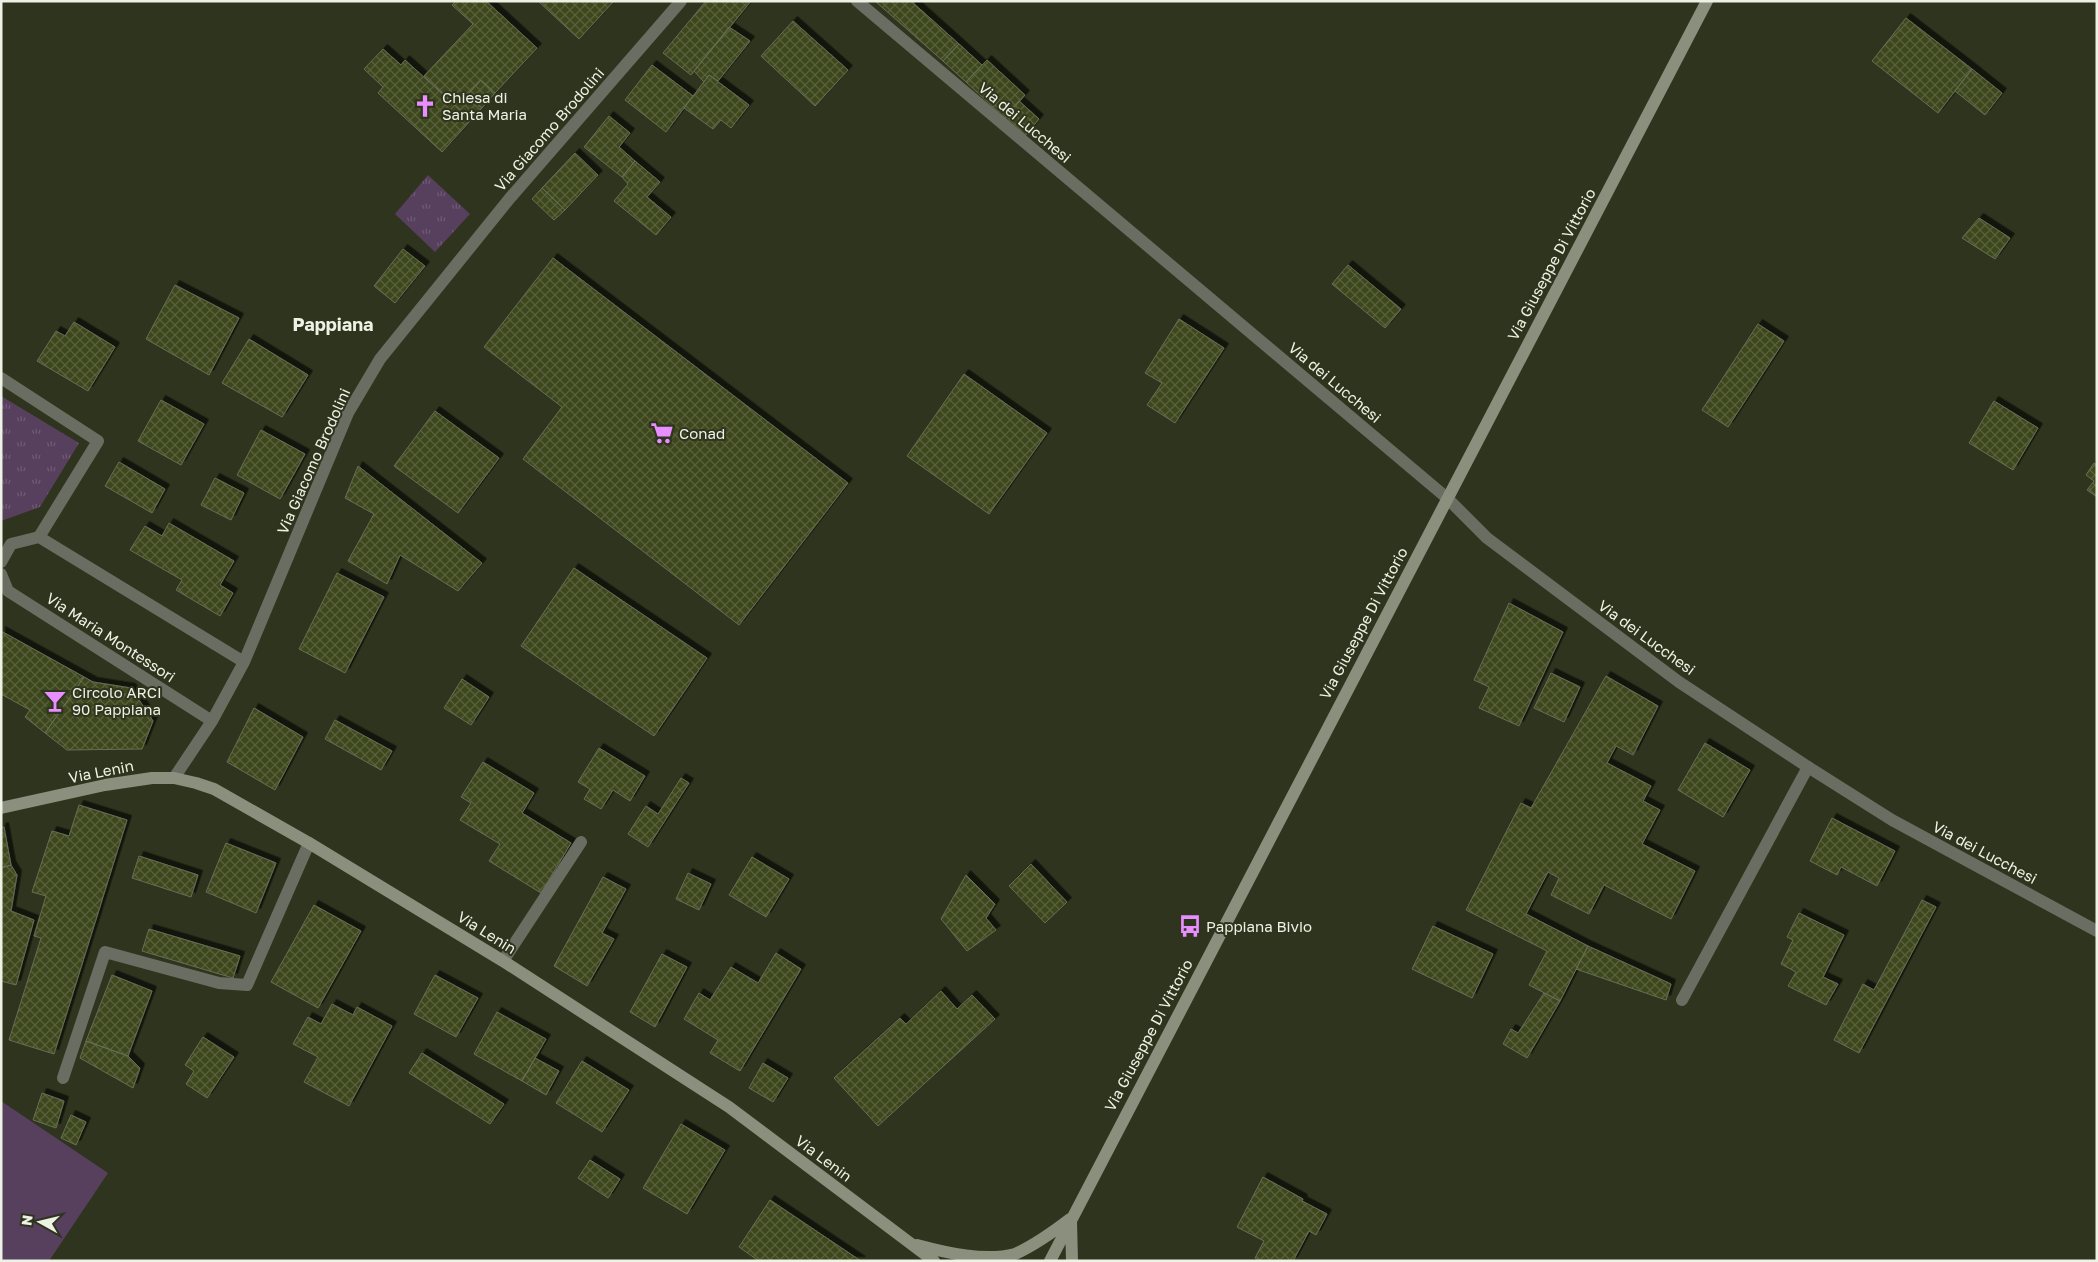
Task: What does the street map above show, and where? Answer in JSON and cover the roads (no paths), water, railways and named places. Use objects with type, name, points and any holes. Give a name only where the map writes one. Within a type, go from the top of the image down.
[{"type":"main road","name":"Via Giuseppe Di Vittorio","points":[[1050,1261],[1707,1]]},
{"type":"main road","name":"Via Lenin","points":[[1,808],[105,785],[152,778],[174,778],[196,782],[214,789],[309,843],[503,961],[729,1107],[934,1261]]},
{"type":"main road","name":"Via Lenin","points":[[910,1243],[957,1255],[988,1259],[1013,1255],[1039,1241],[1071,1219]]},
{"type":"main road","points":[[1071,1219],[1072,1261]]},
{"type":"main road","name":"Via Lenin","points":[[910,1243],[919,1261]]},
{"type":"street","name":"Via Giacomo Brodolini","points":[[174,778],[212,721],[244,662],[348,413],[380,359],[510,198],[681,1]]},
{"type":"street","name":"Via dei Lucchesi","points":[[857,1],[1447,498],[1487,538],[1655,664],[1808,767],[1892,820],[2097,931]]},
{"type":"street","points":[[1,378],[98,441],[39,537],[11,544],[1,562]]},
{"type":"street","points":[[39,537],[244,662]]},
{"type":"street","name":"Via Maria Montessori","points":[[1,574],[8,591],[212,721]]},
{"type":"street","points":[[1682,1000],[1808,767]]},
{"type":"street","points":[[503,961],[580,842]]},
{"type":"street","points":[[63,1078],[105,952],[219,983],[247,985],[309,843]]},
{"type":"place","name":"Chiesa di Santa Maria","points":[[425,106]]},
{"type":"place","name":"Conad","points":[[662,433]]},
{"type":"place","name":"Circolo ARCI 90 Pappiana","points":[[55,701]]},
{"type":"place","name":"Pappiana Bivio","points":[[1190,926]]},
{"type":"district","name":"Pappiana","points":[[333,324]]}]
